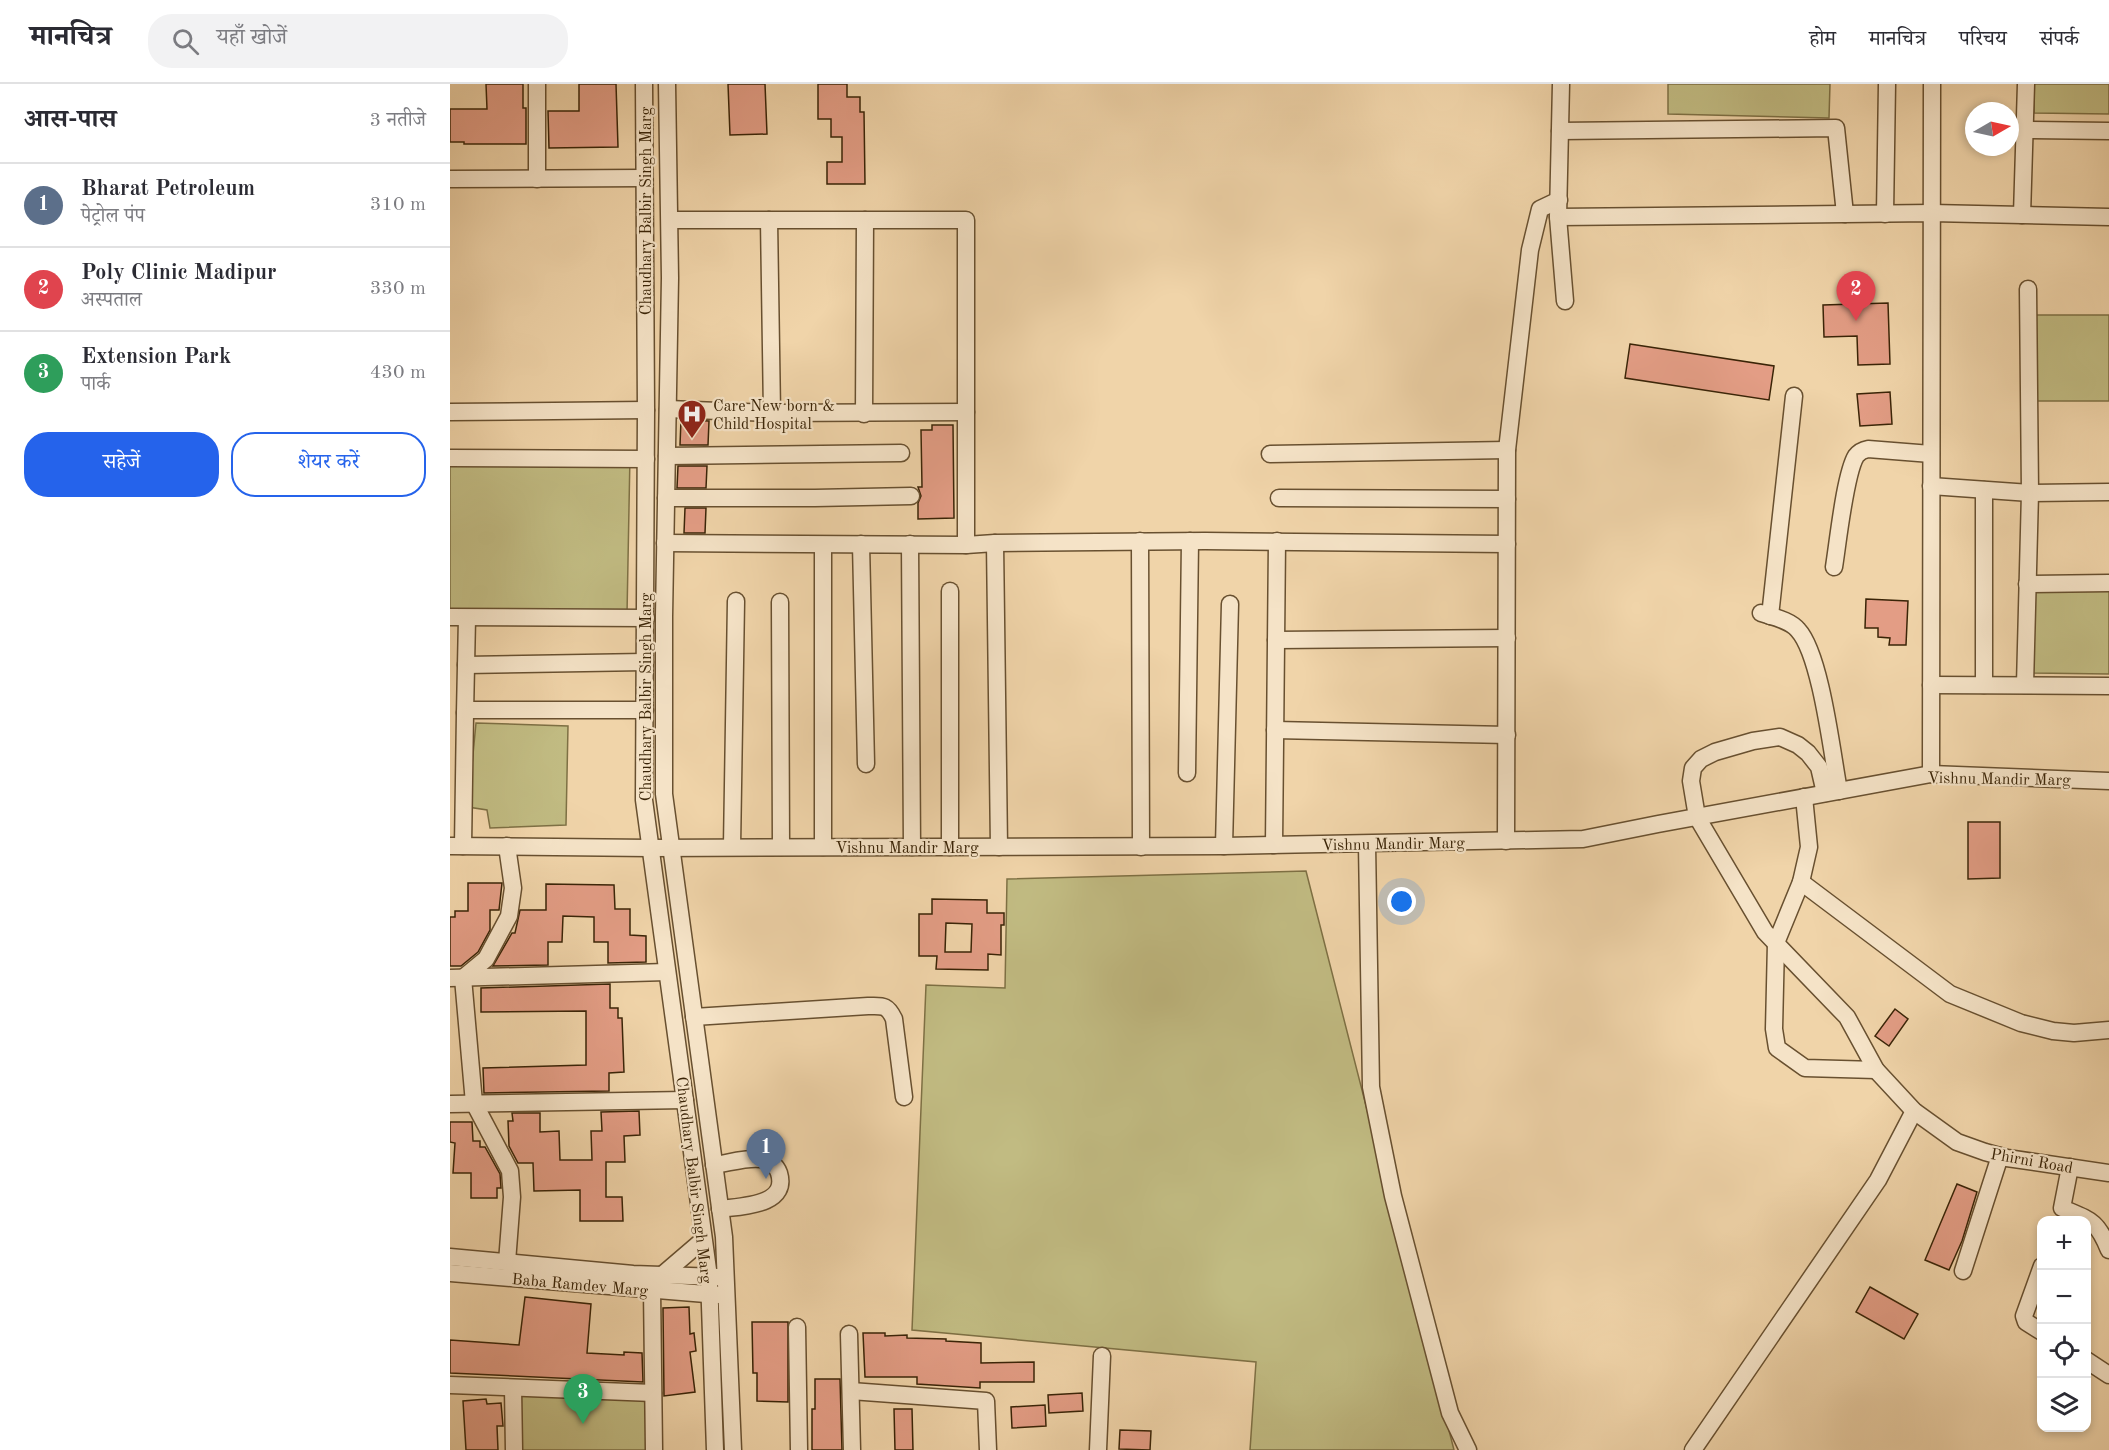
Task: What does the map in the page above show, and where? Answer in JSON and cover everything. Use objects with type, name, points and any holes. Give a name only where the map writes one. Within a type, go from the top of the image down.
[{"type":"street","points":[[537,84],[537,179]]},
{"type":"street","name":"Chaudhary Balbir Singh Marg","points":[[644,84],[646,410],[644,800],[709,1277],[715,1450]]},
{"type":"street","name":"Chaudhary Balbir Singh Marg","points":[[667,84],[669,220],[664,794],[724,1237],[733,1450]]},
{"type":"street","points":[[1561,84],[1558,217],[1565,301]]},
{"type":"street","points":[[1886,214],[1887,84]]},
{"type":"street","points":[[1931,774],[1932,84]]},
{"type":"street","points":[[2022,215],[2026,84]]},
{"type":"street","points":[[1560,131],[1836,128],[1845,214]]},
{"type":"street","points":[[2025,130],[2109,131]]},
{"type":"street","points":[[450,179],[644,178]]},
{"type":"street","points":[[1506,841],[1507,450],[1530,250],[1540,209],[1559,200]]},
{"type":"street","points":[[1558,217],[1932,213],[2109,217]]},
{"type":"street","points":[[669,220],[966,220],[966,545]]},
{"type":"street","points":[[769,220],[772,414]]},
{"type":"street","points":[[864,414],[865,220]]},
{"type":"street","points":[[2025,685],[2030,493],[2028,289]]},
{"type":"street","points":[[1794,396],[1766,615],[1798,629],[1807,643],[1820,685],[1832,792]]},
{"type":"street","points":[[668,409],[772,414],[966,412]]},
{"type":"street","points":[[450,412],[646,410]]},
{"type":"street","points":[[1834,567],[1849,478],[1856,457],[1861,451],[1868,449],[1931,454]]},
{"type":"street","points":[[1270,454],[1507,450]]},
{"type":"street","points":[[667,456],[901,453]]},
{"type":"street","points":[[450,458],[646,459]]},
{"type":"street","points":[[1931,486],[2030,493],[2109,492]]},
{"type":"street","points":[[1984,490],[1984,685]]},
{"type":"street","points":[[666,498],[911,496]]},
{"type":"street","points":[[1279,498],[1507,499]]},
{"type":"street","points":[[1140,541],[1141,847]]},
{"type":"street","points":[[1187,772],[1190,541]]},
{"type":"street","points":[[665,543],[966,545],[1277,541],[1507,544]]},
{"type":"street","points":[[1274,845],[1277,541]]},
{"type":"street","points":[[994,543],[999,847]]},
{"type":"street","points":[[861,544],[866,764]]},
{"type":"street","points":[[910,544],[912,847]]},
{"type":"street","points":[[823,545],[823,847]]},
{"type":"street","points":[[2028,584],[2109,583]]},
{"type":"street","points":[[950,591],[950,847]]},
{"type":"street","points":[[732,847],[736,601]]},
{"type":"street","points":[[780,602],[781,847]]},
{"type":"street","points":[[1224,846],[1230,604]]},
{"type":"street","points":[[450,617],[646,618]]},
{"type":"street","points":[[457,846],[465,713],[467,618]]},
{"type":"street","points":[[1276,640],[1507,638]]},
{"type":"street","points":[[466,665],[645,662]]},
{"type":"street","points":[[1931,685],[2109,686]]},
{"type":"street","points":[[465,713],[469,710],[645,710]]},
{"type":"street","points":[[1275,730],[1507,735]]},
{"type":"street","name":"Phirni Road","points":[[1832,792],[1808,753],[1798,744],[1780,737],[1715,752],[1701,759],[1693,768],[1690,781],[1697,817],[1765,932],[1847,1017],[1876,1070],[1914,1111],[1957,1142],[2000,1156],[2109,1173]]},
{"type":"street","name":"Vishnu Mandir Marg","points":[[457,846],[1141,847],[1584,839],[1931,774],[2109,781]]},
{"type":"street","points":[[1804,797],[1809,847],[1801,882],[1776,943],[1774,1029],[1777,1048],[1805,1068],[1876,1070]]},
{"type":"street","points":[[1367,844],[1371,1087],[1393,1196],[1450,1413],[1468,1450]]},
{"type":"street","points":[[457,978],[486,959],[509,916],[513,888],[507,846]]},
{"type":"street","points":[[1801,882],[1950,994],[2021,1023],[2053,1031],[2074,1033],[2109,1030]]},
{"type":"street","points":[[457,978],[667,972]]},
{"type":"street","points":[[457,978],[474,1103],[510,1171],[512,1197],[507,1262]]},
{"type":"street","points":[[694,1017],[868,1005],[884,1006],[890,1010],[894,1019],[904,1097]]},
{"type":"street","points":[[450,1104],[685,1100]]},
{"type":"street","points":[[1693,1450],[1878,1180],[1914,1111]]},
{"type":"street","points":[[1964,1271],[2000,1156]]},
{"type":"street","points":[[714,1165],[759,1158],[771,1162],[779,1173],[778,1190],[768,1200],[720,1209]]},
{"type":"street","points":[[2070,1167],[2060,1214],[2094,1223],[2100,1230],[2109,1250]]},
{"type":"street","points":[[654,1450],[653,1394],[657,1282],[703,1240]]},
{"type":"street","name":"Baba Ramdev Marg","points":[[450,1257],[507,1262],[657,1282],[710,1294],[727,1295]]},
{"type":"street","points":[[2037,1329],[2026,1322],[2024,1316],[2041,1270]]},
{"type":"street","name":"Baba Ramdev Marg","points":[[450,1273],[657,1282],[726,1277]]},
{"type":"street","points":[[797,1327],[799,1450]]},
{"type":"street","points":[[849,1334],[852,1450]]},
{"type":"street","points":[[1098,1450],[1102,1356]]},
{"type":"street","points":[[2091,1363],[2109,1375]]},
{"type":"street","points":[[450,1385],[653,1394]]},
{"type":"street","points":[[513,1388],[514,1450]]},
{"type":"street","points":[[851,1391],[986,1401],[988,1450]]},
{"type":"shaded area","points":[[1668,84],[1830,84],[1829,118],[1668,114]]},
{"type":"shaded area","points":[[2034,84],[2109,84],[2109,114],[2034,113]]},
{"type":"shaded area","points":[[2036,315],[2109,315],[2109,401],[2036,401]]},
{"type":"shaded area","points":[[450,454],[630,455],[627,614],[450,613]]},
{"type":"shaded area","points":[[2034,582],[2109,583],[2109,674],[2033,673]]},
{"type":"shaded area","points":[[476,723],[568,726],[566,825],[490,828],[487,810],[468,807]]},
{"type":"shaded area","points":[[1306,871],[1454,1450],[1250,1450],[1256,1362],[912,1330],[926,985],[1005,988],[1007,879]]},
{"type":"shaded area","points":[[519,1394],[647,1399],[652,1450],[516,1450]]},
{"type":"building","points":[[486,84],[523,84],[526,144],[450,142],[450,109],[487,109]]},
{"type":"building","points":[[579,84],[616,84],[618,147],[549,148],[548,111],[579,111]]},
{"type":"building","points":[[728,84],[765,84],[767,134],[730,135]]},
{"type":"building","points":[[818,84],[847,84],[847,97],[860,97],[860,112],[864,112],[865,184],[827,184],[827,162],[842,162],[842,137],[831,137],[831,119],[818,119]]},
{"type":"building","points":[[1888,303],[1890,364],[1858,365],[1857,336],[1824,337],[1823,305]]},
{"type":"building","points":[[1630,344],[1774,366],[1769,400],[1625,378]]},
{"type":"building","points":[[1890,392],[1892,424],[1860,426],[1857,394]]},
{"type":"building","points":[[681,420],[709,421],[708,445],[680,445]]},
{"type":"building","points":[[932,425],[953,425],[954,518],[918,519],[918,503],[921,496],[918,487],[922,487],[921,430],[932,430]]},
{"type":"building","points":[[678,466],[707,466],[706,488],[677,488]]},
{"type":"building","points":[[685,508],[706,508],[705,533],[684,533]]},
{"type":"building","points":[[1866,599],[1908,601],[1906,645],[1889,645],[1890,638],[1878,637],[1878,628],[1865,628]]},
{"type":"building","points":[[1968,822],[2000,822],[2000,878],[1968,879]]},
{"type":"building","points":[[468,883],[502,883],[499,910],[490,910],[490,930],[478,952],[461,966],[450,966],[450,917],[455,917],[455,911],[468,911]]},
{"type":"building","points":[[546,884],[614,885],[615,909],[630,909],[630,935],[646,936],[646,962],[608,963],[608,942],[594,942],[594,917],[563,916],[562,942],[548,942],[548,965],[493,966],[512,933],[515,933],[520,910],[546,910]]},
{"type":"building","points":[[932,899],[987,900],[987,913],[1004,913],[1004,925],[1001,925],[1001,955],[988,954],[988,970],[936,969],[937,956],[919,956],[919,914],[932,914]],"holes":[[[946,923],[972,924],[971,952],[945,952]]]},
{"type":"building","points":[[610,984],[610,1008],[618,1008],[618,1018],[622,1018],[624,1072],[609,1073],[609,1091],[484,1093],[483,1068],[586,1065],[586,1011],[481,1012],[481,988]]},
{"type":"building","points":[[1895,1009],[1908,1019],[1889,1046],[1875,1036]]},
{"type":"building","points":[[639,1111],[640,1135],[624,1136],[625,1162],[606,1162],[606,1197],[622,1197],[623,1221],[580,1221],[580,1190],[534,1191],[533,1163],[518,1163],[509,1146],[508,1121],[513,1121],[512,1113],[540,1113],[540,1132],[559,1131],[560,1160],[592,1160],[591,1131],[602,1131],[601,1112]]},
{"type":"building","points":[[450,1122],[472,1122],[473,1141],[480,1141],[480,1147],[485,1147],[500,1174],[501,1188],[497,1188],[497,1198],[471,1198],[471,1173],[453,1173],[455,1143],[450,1142]]},
{"type":"building","points":[[1957,1184],[1977,1192],[1962,1241],[1949,1270],[1925,1260]]},
{"type":"building","points":[[1870,1287],[1918,1314],[1904,1339],[1856,1312]]},
{"type":"building","points":[[525,1297],[591,1304],[587,1353],[624,1355],[624,1352],[642,1353],[643,1382],[450,1373],[450,1340],[519,1345]]},
{"type":"building","points":[[689,1307],[690,1334],[694,1333],[696,1351],[690,1352],[695,1392],[664,1396],[663,1308]]},
{"type":"building","points":[[752,1322],[788,1322],[788,1402],[757,1401],[757,1373],[753,1373]]},
{"type":"building","points":[[863,1333],[885,1333],[885,1336],[907,1335],[907,1338],[981,1343],[981,1363],[1034,1362],[1034,1382],[980,1382],[980,1388],[917,1384],[917,1377],[865,1377]]},
{"type":"building","points":[[815,1379],[840,1379],[842,1450],[812,1450]]},
{"type":"building","points":[[1082,1393],[1083,1411],[1049,1413],[1048,1395]]},
{"type":"building","points":[[486,1399],[487,1404],[501,1403],[503,1426],[497,1426],[498,1450],[466,1450],[463,1401]]},
{"type":"building","points":[[1045,1405],[1046,1426],[1012,1428],[1011,1407]]},
{"type":"building","points":[[894,1409],[912,1409],[913,1450],[895,1450]]},
{"type":"building","points":[[1120,1430],[1151,1431],[1150,1450],[1119,1449]]},
{"type":"place","name":"Poly Clinic Madipur","points":[[1856,321]]},
{"type":"place","name":"Care New born & Child Hospital","points":[[692,440]]},
{"type":"place","name":"Bharat Petroleum","points":[[766,1179]]},
{"type":"place","name":"Extension Park","points":[[583,1424]]}]
